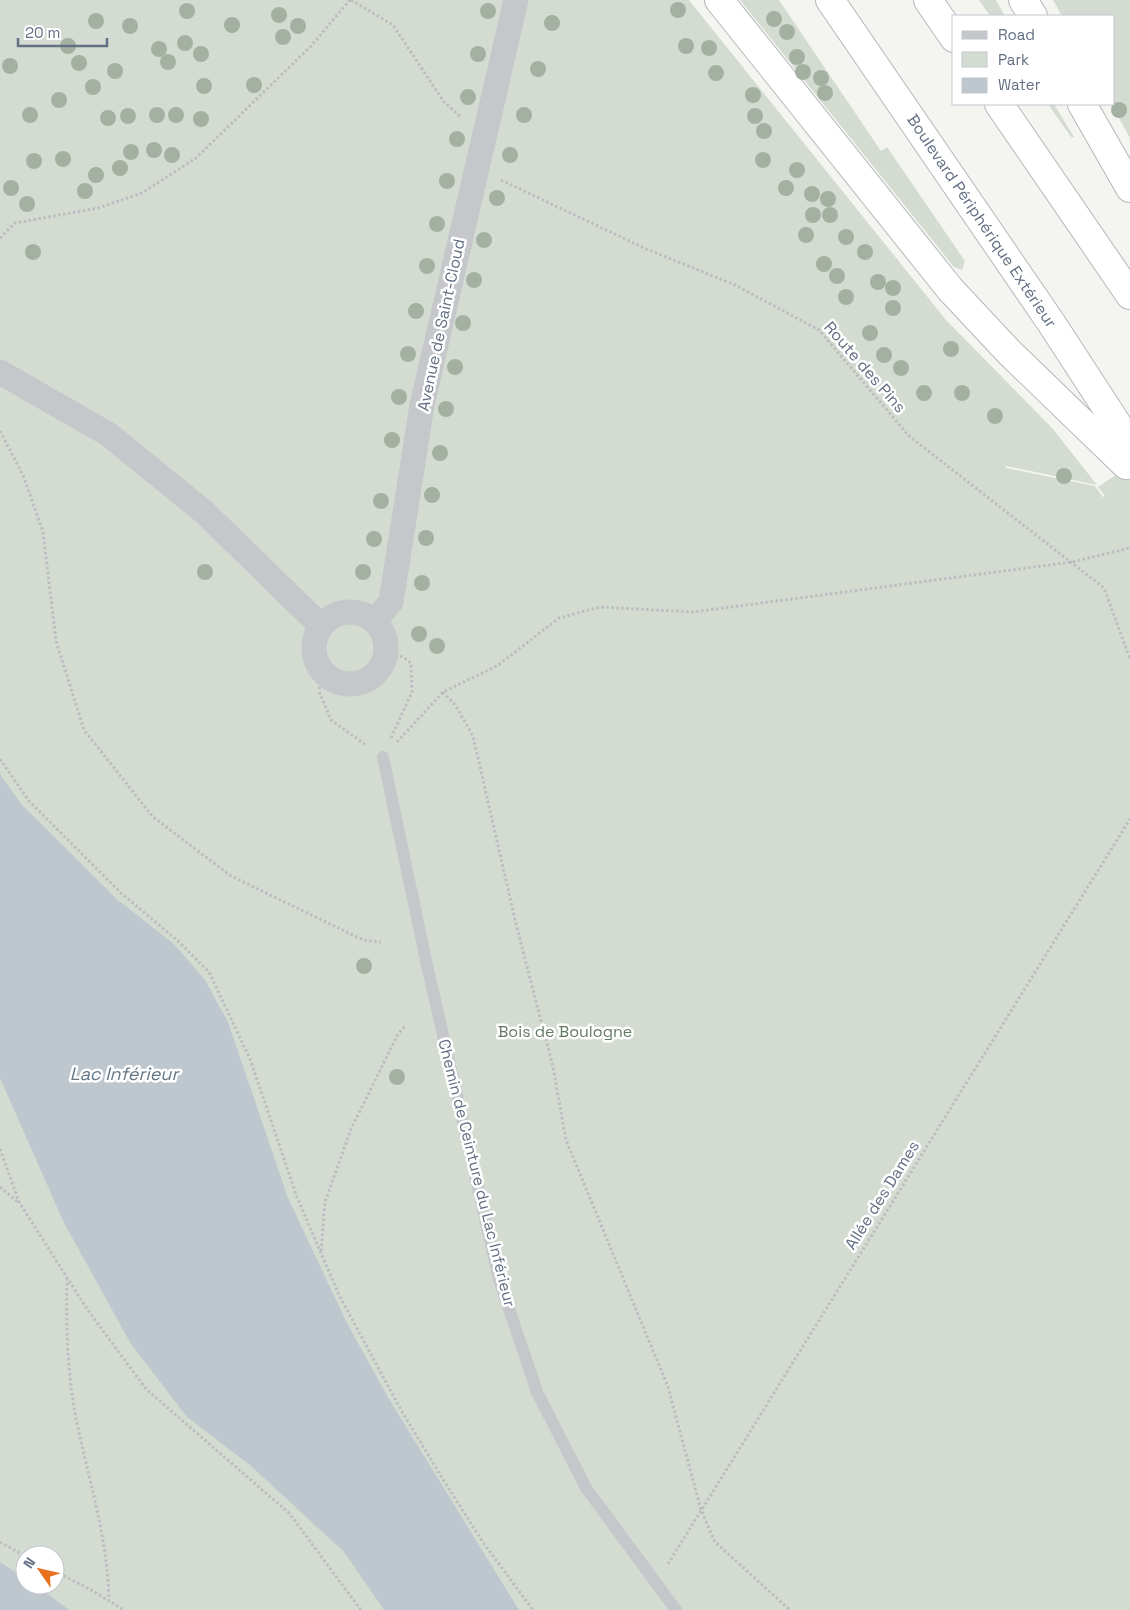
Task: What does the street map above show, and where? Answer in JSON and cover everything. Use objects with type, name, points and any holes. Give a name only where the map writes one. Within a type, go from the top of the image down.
[{"type":"highway","points":[[719,0],[950,289],[1010,352],[1128,454]]},
{"type":"highway","name":"Boulevard Périphérique Extérieur","points":[[830,0],[1052,324],[1128,454]]},
{"type":"highway","points":[[928,0],[952,35]]},
{"type":"highway","points":[[1023,0],[1032,15]]},
{"type":"highway","points":[[1000,105],[1130,295]]},
{"type":"highway","points":[[1083,105],[1130,188]]},
{"type":"street","name":"Avenue de Saint-Cloud","points":[[375,620],[391,602],[422,405],[516,0]]},
{"type":"street","name":"Avenue de Saint-Cloud","points":[[511,28],[524,0]]},
{"type":"street","points":[[0,372],[108,434],[204,512],[321,626]]},
{"type":"street","points":[[343,612],[357,612],[375,620],[384,632],[388,647],[384,663],[370,679],[354,684],[339,683],[322,672],[314,650],[315,637],[321,626],[331,616],[343,612]]},
{"type":"lane","name":"Chemin de Ceinture du Lac Inférieur","points":[[383,757],[426,965],[499,1279],[537,1392],[586,1488],[676,1610]]},
{"type":"path","points":[[0,238],[15,223],[98,208],[142,193],[196,158],[311,46],[351,0],[393,25],[444,102],[483,138]]},
{"type":"path","name":"Route des Pins","points":[[476,168],[644,248],[735,285],[819,330],[908,436],[1104,588],[1130,659]]},
{"type":"path","points":[[0,431],[22,475],[43,532],[56,641],[84,730],[153,817],[231,876],[363,940],[381,942]]},
{"type":"path","points":[[383,757],[443,692],[497,666],[559,618],[600,607],[693,612],[1072,562],[1130,548]]},
{"type":"path","points":[[383,757],[412,692],[410,663],[388,647]]},
{"type":"path","points":[[322,672],[320,691],[331,720],[383,757]]},
{"type":"path","points":[[443,692],[456,706],[473,736],[516,924],[553,1067],[566,1140],[668,1387],[702,1510],[715,1542],[790,1610]]},
{"type":"path","points":[[0,759],[29,802],[121,893],[178,941],[209,972],[250,1060],[297,1197],[339,1295],[401,1410],[482,1541],[533,1610]]},
{"type":"path","name":"Allée des Dames","points":[[656,1584],[1130,819]]},
{"type":"path","points":[[320,1252],[326,1202],[350,1129],[398,1034],[405,1026]]},
{"type":"path","points":[[0,1150],[19,1202],[87,1309],[146,1390],[289,1513],[361,1610]]},
{"type":"path","points":[[0,1187],[19,1202]]},
{"type":"path","points":[[67,1277],[66,1327],[76,1416],[96,1504],[109,1582],[109,1601]]},
{"type":"path","points":[[0,1542],[15,1550]]},
{"type":"path","points":[[65,1577],[124,1610]]},
{"type":"green space","name":"Bois de Boulogne","points":[[0,0],[689,0],[946,320],[1053,429],[1097,485],[1006,466],[1006,468],[1095,486],[1103,497],[1105,496],[1098,487],[1130,465],[1130,1610],[0,1610]]},
{"type":"green space","points":[[740,0],[779,0],[881,151],[887,147],[965,261],[962,270],[954,267]]},
{"type":"green space","points":[[979,0],[996,0],[1004,15],[989,15]]},
{"type":"green space","points":[[1053,0],[1130,0],[1130,138],[1112,105],[1115,105],[1115,15],[1061,15]]},
{"type":"green space","points":[[1049,105],[1055,105],[1074,137],[1071,137]]},
{"type":"water","name":"Lac Inférieur","points":[[0,774],[22,805],[118,900],[174,944],[205,980],[228,1022],[288,1198],[347,1323],[386,1394],[519,1610],[384,1610],[344,1552],[251,1466],[187,1417],[131,1344],[64,1223],[0,1078]]},
{"type":"water","points":[[0,1562],[15,1572],[15,1595],[49,1595],[69,1610],[0,1610]]}]
